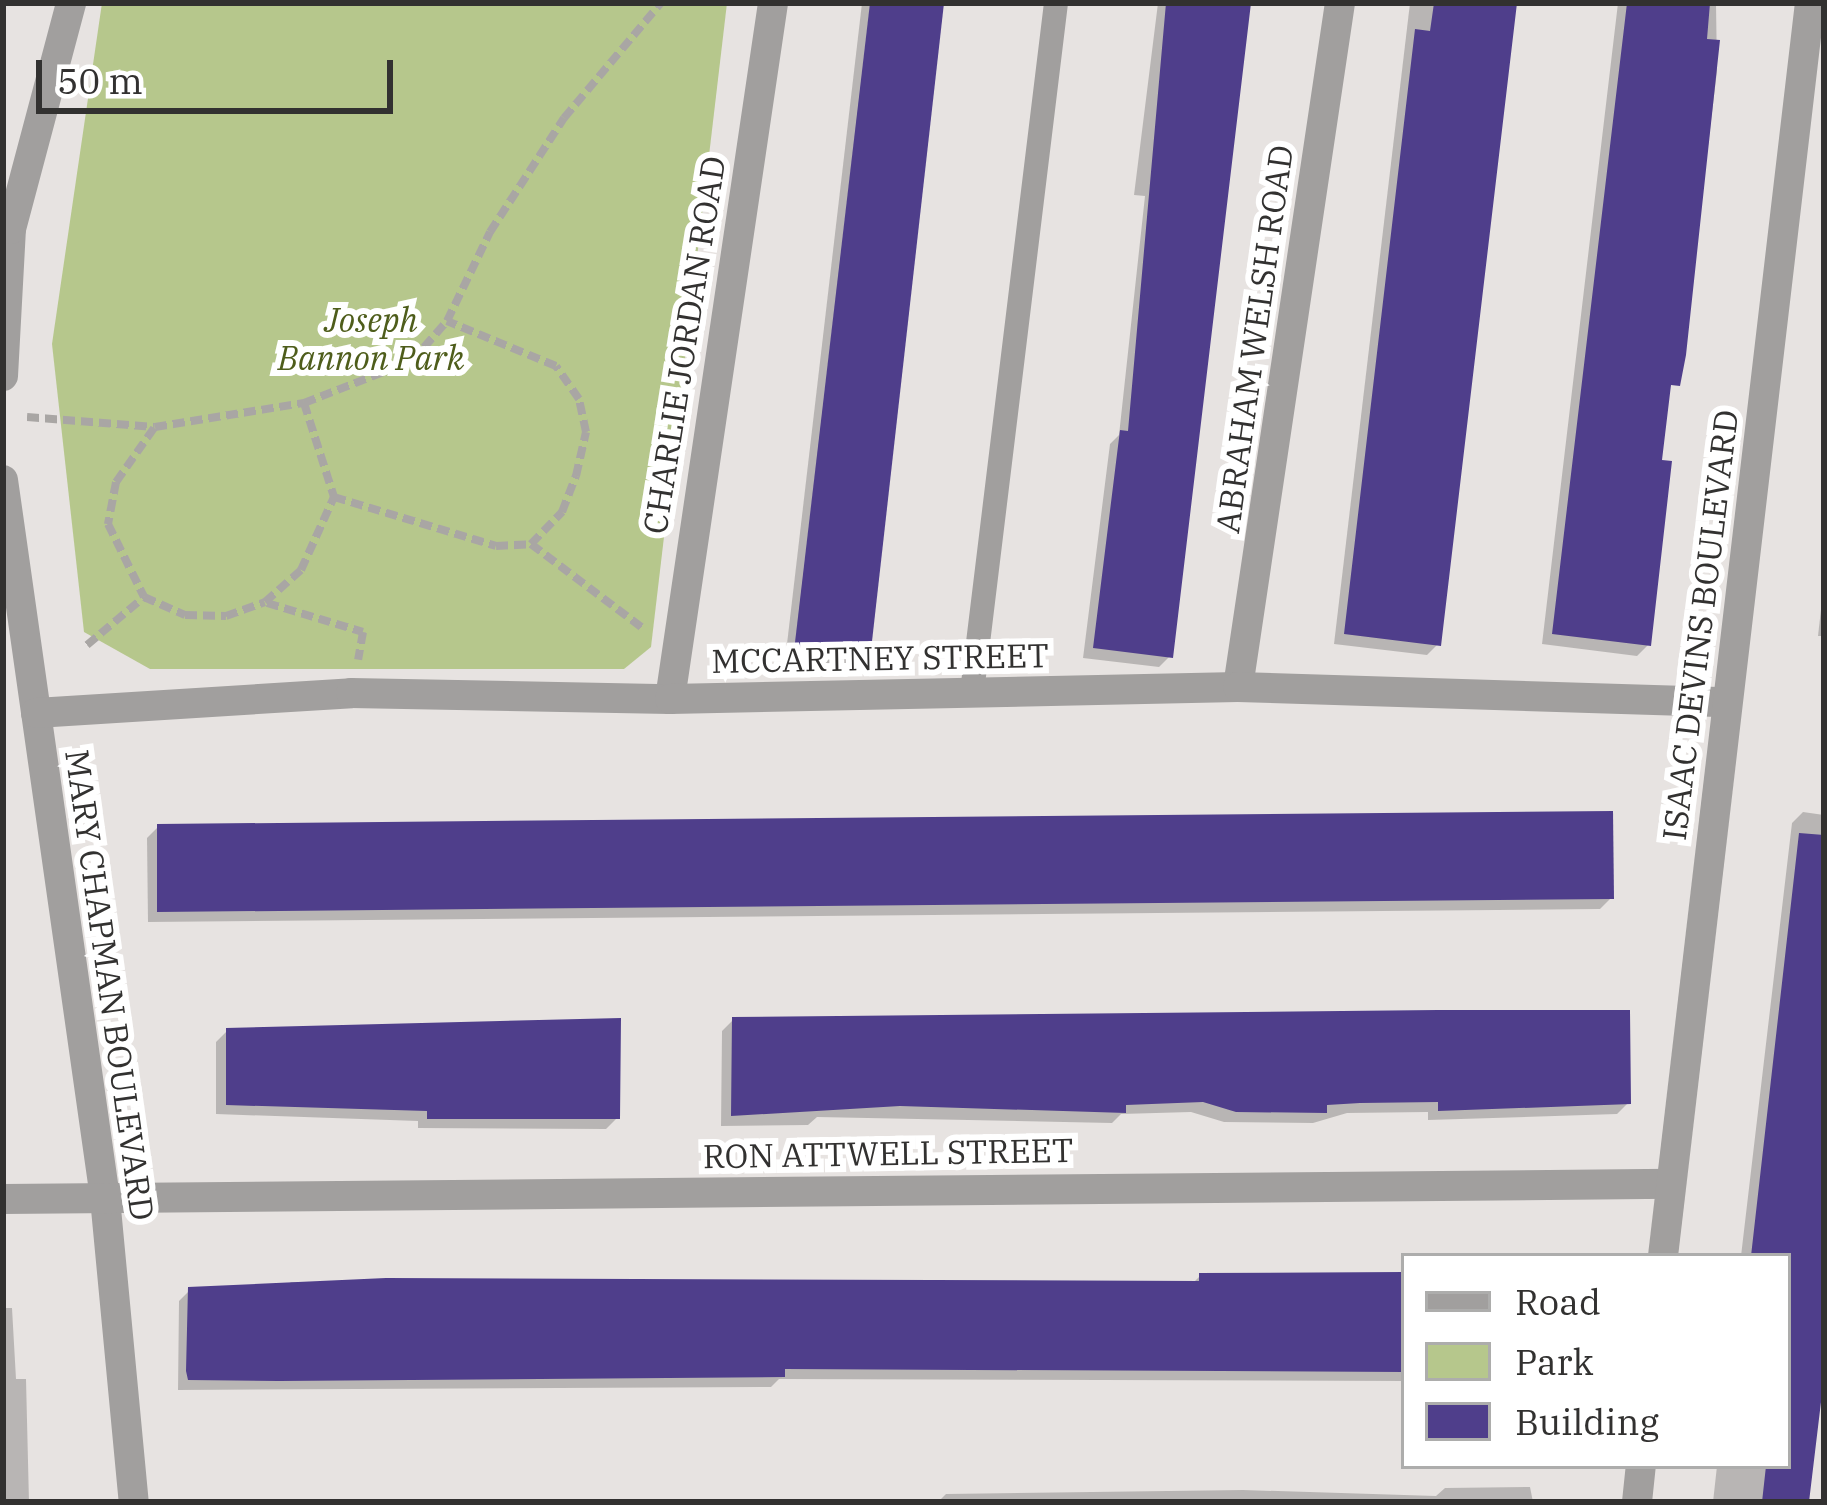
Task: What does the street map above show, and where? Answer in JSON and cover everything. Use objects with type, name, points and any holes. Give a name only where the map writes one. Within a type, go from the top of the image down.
[{"type":"street","points":[[3,376],[11,230],[71,3]]},
{"type":"street","name":"CHARLIE JORDAN ROAD","points":[[670,698],[773,3]]},
{"type":"street","name":"ABRAHAM WELSH ROAD","points":[[1238,686],[1340,3]]},
{"type":"street","name":"ISAAC DEVINS BOULEVARD","points":[[1664,1253],[1810,3]]},
{"type":"street","name":"MARY CHAPMAN BOULEVARD","points":[[3,480],[105,1198],[134,1502]]},
{"type":"street","name":"MCCARTNEY STREET","points":[[36,713],[351,693],[670,698],[1238,686],[1727,703]]},
{"type":"street","name":"RON ATTWELL STREET","points":[[3,1199],[1671,1184]]},
{"type":"street","points":[[1637,1502],[1641,1469]]},
{"type":"lane","points":[[972,692],[1056,3]]},
{"type":"path","points":[[27,418],[155,427],[304,403],[412,361],[447,321],[490,232],[564,118],[661,3]]},
{"type":"path","points":[[447,321],[556,366],[579,399],[586,432],[576,476],[562,512],[531,544]]},
{"type":"path","points":[[155,427],[116,482],[108,524],[144,597],[185,615],[226,616],[266,602],[301,570],[334,497],[304,403]]},
{"type":"path","points":[[334,497],[496,546],[531,544],[675,652]]},
{"type":"path","points":[[87,645],[144,597]]},
{"type":"path","points":[[266,602],[363,632],[351,693]]},
{"type":"green space","name":"Joseph Bannon Park","points":[[102,3],[727,3],[651,647],[624,669],[150,669],[84,632],[52,344]]},
{"type":"building","points":[[870,3],[944,3],[870,659],[794,651]]},
{"type":"building","points":[[1166,3],[1251,3],[1173,658],[1093,648],[1120,430],[1128,431]]},
{"type":"building","points":[[1434,3],[1517,3],[1441,646],[1344,634],[1415,29],[1430,31]]},
{"type":"building","points":[[1627,3],[1710,3],[1707,39],[1720,40],[1686,355],[1680,386],[1671,385],[1662,460],[1672,461],[1651,646],[1552,634]]},
{"type":"building","points":[[1613,811],[1614,899],[157,912],[157,824]]},
{"type":"building","points":[[1799,833],[1824,835],[1824,1377],[1809,1502],[1762,1502],[1766,1469],[1791,1469],[1791,1253],[1751,1253]]},
{"type":"building","points":[[1630,1010],[1631,1104],[1438,1111],[1438,1102],[1360,1103],[1327,1105],[1327,1113],[1236,1112],[1203,1102],[1126,1105],[1126,1113],[900,1106],[731,1116],[732,1017]]},
{"type":"building","points":[[621,1018],[620,1119],[427,1119],[427,1111],[226,1105],[226,1028]]},
{"type":"building","points":[[1401,1272],[1401,1372],[785,1369],[785,1377],[279,1381],[188,1380],[186,1371],[188,1287],[386,1278],[1199,1281],[1199,1273]]}]
